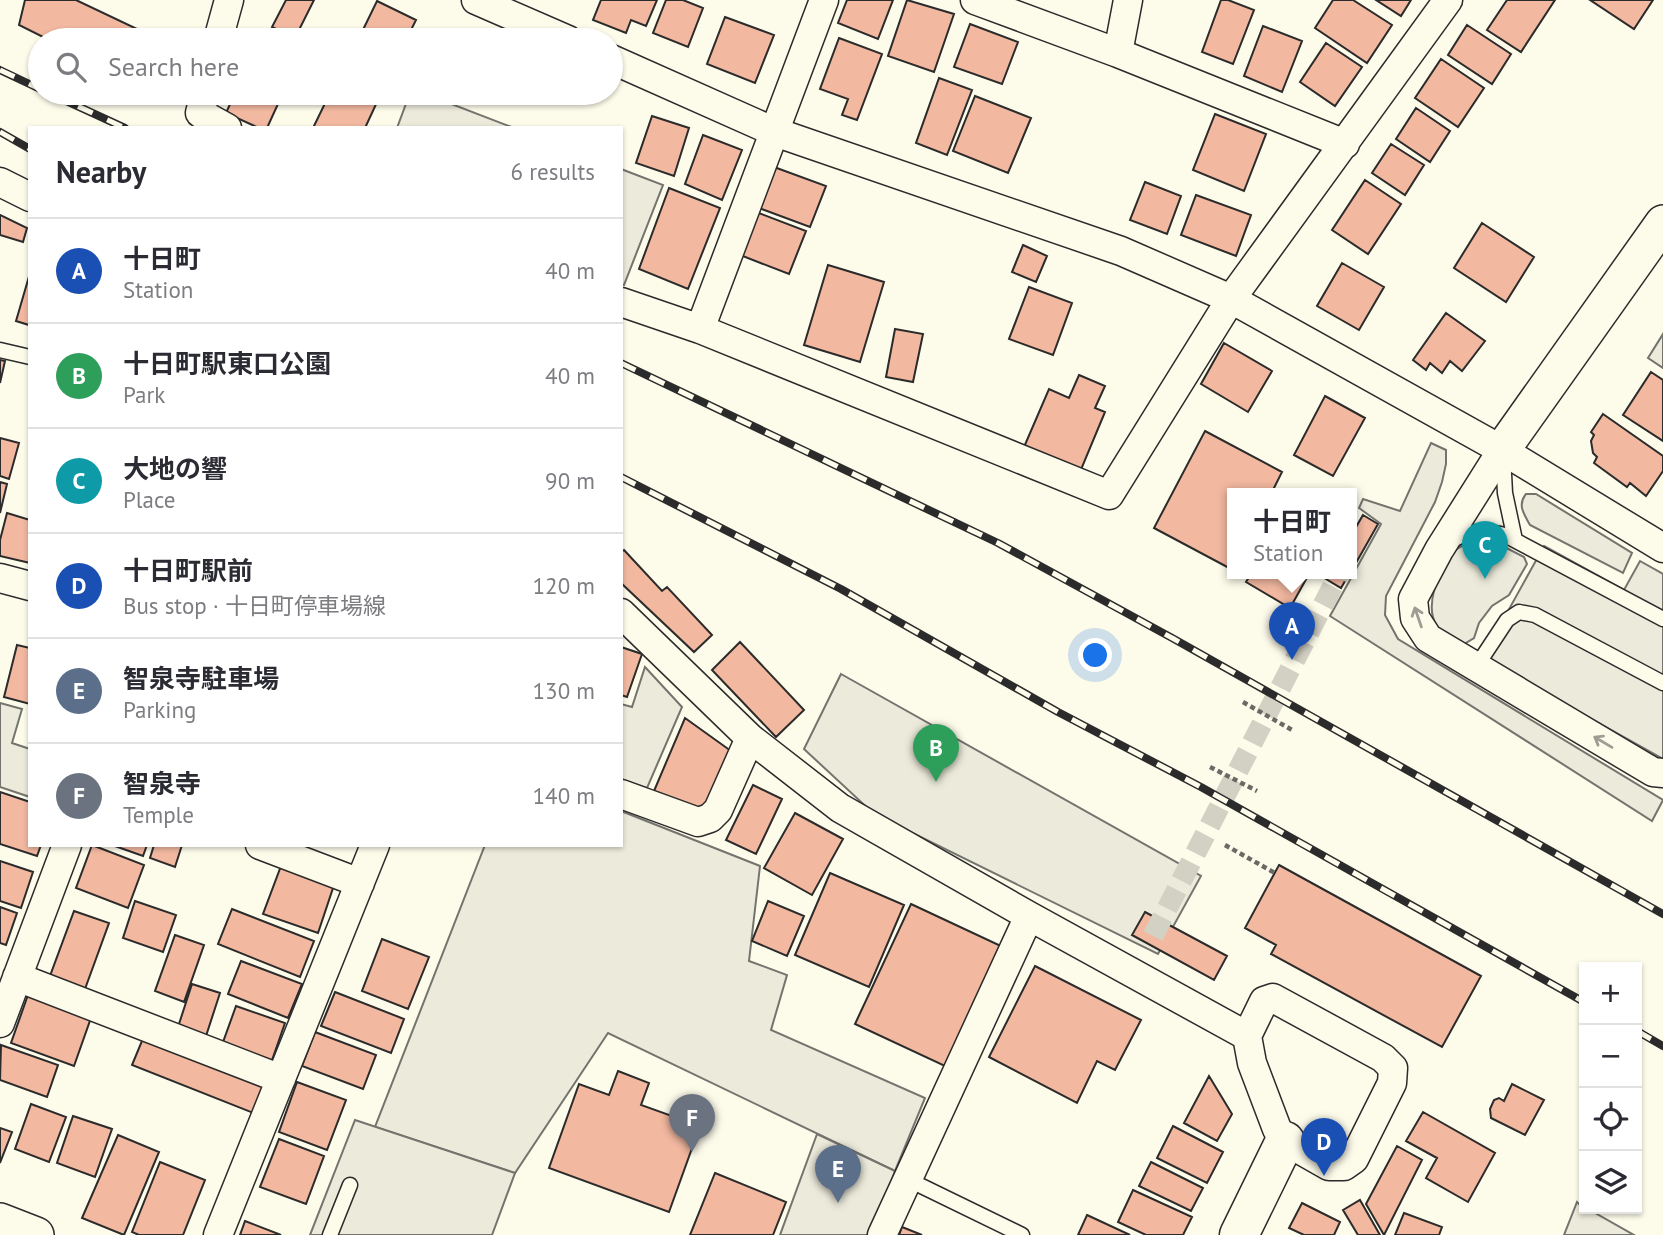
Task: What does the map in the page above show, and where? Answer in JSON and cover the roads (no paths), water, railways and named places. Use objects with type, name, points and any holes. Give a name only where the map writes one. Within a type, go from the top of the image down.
[{"type":"main road","points":[[1239,1235],[1285,1140]]},
{"type":"street","points":[[221,28],[229,0]]},
{"type":"street","points":[[476,0],[540,28]]},
{"type":"street","points":[[700,329],[824,0]]},
{"type":"street","points":[[975,0],[1118,53],[1345,144]]},
{"type":"street","points":[[1118,53],[1128,0]]},
{"type":"street","points":[[623,303],[700,329],[1109,495],[1231,299],[1448,0]]},
{"type":"street","points":[[623,64],[775,132],[1121,251],[1231,299],[1502,450],[1663,548]]},
{"type":"street","points":[[202,105],[200,113],[223,126]]},
{"type":"street","points":[[0,182],[28,196]]},
{"type":"street","points":[[1663,223],[1502,450],[1439,550],[1413,599],[1415,618],[1428,638],[1653,772],[1663,773]]},
{"type":"street","points":[[0,578],[28,585]]},
{"type":"street","points":[[623,615],[750,738],[840,808],[1247,1036]]},
{"type":"street","points":[[623,794],[698,822],[710,818],[718,810],[750,738]]},
{"type":"street","points":[[0,1023],[66,847]]},
{"type":"street","points":[[265,847],[360,883]]},
{"type":"street","points":[[218,1235],[374,847]]},
{"type":"street","points":[[882,1235],[1029,916]]},
{"type":"street","points":[[17,977],[281,1079]]},
{"type":"street","points":[[1273,998],[1383,1058],[1393,1068],[1392,1083],[1354,1159],[1344,1166],[1329,1166],[1285,1140],[1277,1129],[1252,1062],[1247,1036],[1264,1001],[1273,998]]},
{"type":"street","points":[[0,1221],[36,1235]]},
{"type":"lane","points":[[0,350],[28,357]]},
{"type":"lane","points":[[1502,450],[1505,493],[1514,540]]},
{"type":"lane","points":[[1439,550],[1458,536],[1483,530],[1505,534],[1663,620]]},
{"type":"lane","points":[[1476,667],[1507,620],[1519,612],[1535,615],[1663,683]]},
{"type":"lane","points":[[907,1179],[1022,1235]]},
{"type":"lane","points":[[330,1235],[350,1185]]},
{"type":"tunnel","points":[[1153,936],[1336,579]]},
{"type":"railway","points":[[0,70],[28,83]]},
{"type":"railway","points":[[75,105],[121,126]]},
{"type":"railway","points":[[0,132],[28,148]]},
{"type":"railway","points":[[623,364],[998,543],[1663,914]]},
{"type":"railway","points":[[623,478],[841,589],[1579,999]]},
{"type":"railway","points":[[1642,1034],[1663,1046]]},
{"type":"place","name":"大地の響","points":[[1485,579]]},
{"type":"place","name":"十日町","points":[[1292,660]]},
{"type":"place","name":"十日町駅東口公園","points":[[936,782]]},
{"type":"place","name":"智泉寺","points":[[692,1152]]},
{"type":"place","name":"十日町駅前","points":[[1324,1176]]},
{"type":"place","name":"智泉寺駐車場","points":[[838,1203]]}]
